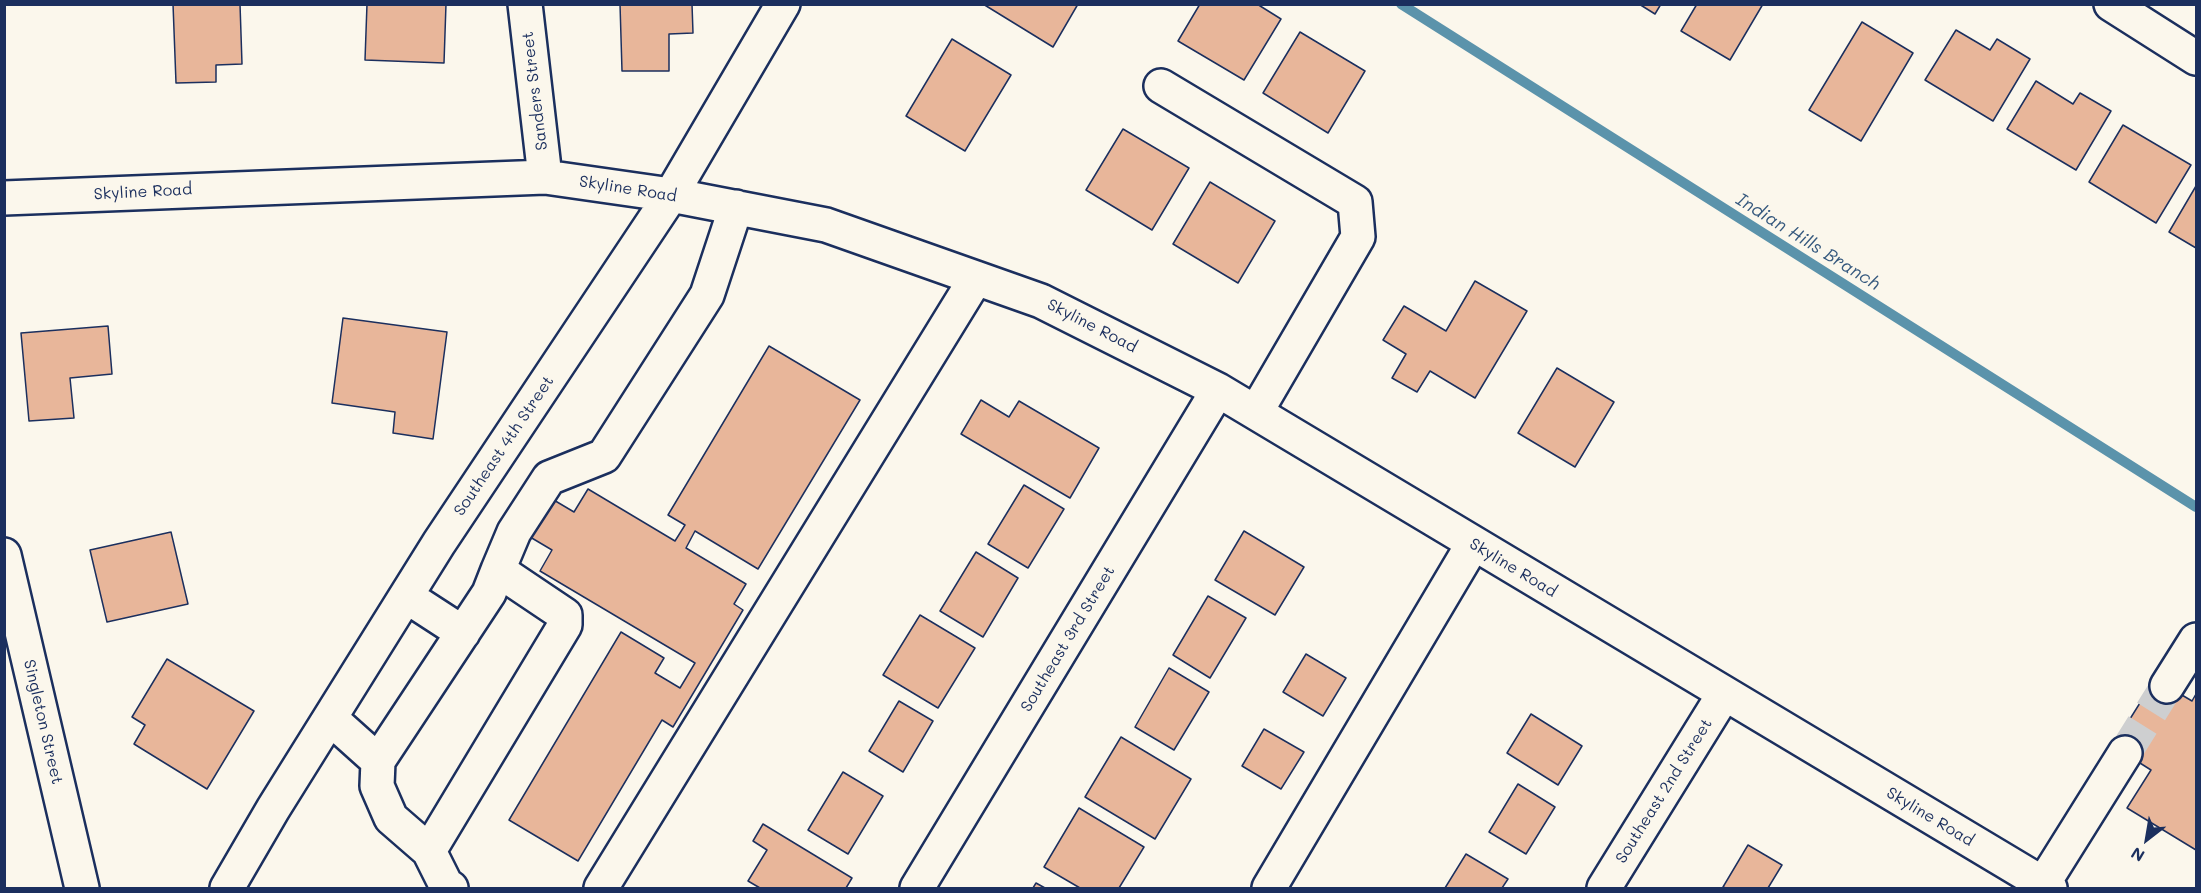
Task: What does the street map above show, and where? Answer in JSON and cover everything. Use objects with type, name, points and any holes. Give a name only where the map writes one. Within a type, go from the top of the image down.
[{"type":"street","name":"Sanders Street","points":[[525,4],[545,177]]},
{"type":"street","name":"Southeast 4th Street","points":[[227,888],[439,543],[671,195],[783,4]]},
{"type":"street","points":[[2111,4],[2196,57]]},
{"type":"street","points":[[1161,86],[1355,202],[1358,237],[1256,412]]},
{"type":"street","name":"Skyline Road","points":[[4,198],[545,177],[671,195],[826,225],[1041,301],[1218,390],[2046,886]]},
{"type":"street","points":[[451,888],[446,885],[429,851],[391,818],[377,786],[378,760],[489,593],[514,532],[549,478],[604,456],[707,295],[736,207]]},
{"type":"street","points":[[601,888],[976,278]]},
{"type":"street","name":"Southeast 3rd Street","points":[[917,888],[1218,390]]},
{"type":"street","points":[[1269,888],[1473,544]]},
{"type":"street","name":"Singleton Street","points":[[4,555],[82,888]]},
{"type":"street","points":[[429,851],[565,625],[565,615],[498,570]]},
{"type":"street","points":[[406,596],[463,633]]},
{"type":"street","points":[[2168,686],[2196,640]]},
{"type":"street","name":"Southeast 2nd Street","points":[[1604,888],[1724,694]]},
{"type":"street","points":[[330,718],[378,760]]},
{"type":"street","points":[[2046,886],[2125,753]]},
{"type":"building","points":[[173,4],[240,4],[242,64],[216,65],[216,82],[176,83]]},
{"type":"building","points":[[367,4],[446,4],[444,63],[365,60]]},
{"type":"building","points":[[620,4],[692,4],[693,33],[669,34],[669,71],[622,71]]},
{"type":"building","points":[[983,4],[1078,4],[1053,47]]},
{"type":"building","points":[[1200,4],[1257,4],[1281,19],[1244,80],[1178,41]]},
{"type":"building","points":[[1639,4],[1661,4],[1655,14]]},
{"type":"building","points":[[1697,4],[1763,4],[1730,60],[1681,31]]},
{"type":"building","points":[[1862,22],[1913,53],[1861,141],[1809,110]]},
{"type":"building","points":[[1956,30],[1990,50],[1997,39],[2030,59],[1993,121],[1925,80]]},
{"type":"building","points":[[1300,32],[1365,71],[1328,133],[1263,93]]},
{"type":"building","points":[[952,39],[1011,75],[965,151],[906,116]]},
{"type":"building","points":[[2036,81],[2073,104],[2080,93],[2111,111],[2076,170],[2007,129]]},
{"type":"building","points":[[2123,125],[2191,165],[2156,223],[2089,182]]},
{"type":"building","points":[[1123,129],[1189,168],[1152,230],[1086,190]]},
{"type":"building","points":[[1210,182],[1275,221],[1238,283],[1173,244]]},
{"type":"building","points":[[2196,186],[2196,248],[2169,232]]},
{"type":"building","points":[[1475,281],[1527,311],[1475,398],[1430,371],[1417,392],[1392,378],[1406,354],[1383,340],[1404,306],[1446,331]]},
{"type":"building","points":[[343,318],[447,332],[433,439],[393,433],[395,412],[332,403]]},
{"type":"building","points":[[108,326],[112,374],[70,378],[74,418],[29,421],[21,333]]},
{"type":"building","points":[[769,346],[860,400],[758,569],[695,531],[686,548],[746,584],[734,604],[743,610],[673,727],[662,720],[578,861],[509,820],[621,632],[664,658],[655,673],[680,688],[695,663],[540,571],[552,550],[525,534],[547,496],[574,512],[588,489],[675,541],[685,525],[668,515]]},
{"type":"building","points":[[1557,368],[1614,402],[1575,467],[1518,433]]},
{"type":"building","points":[[981,400],[1009,417],[1019,401],[1099,448],[1070,498],[961,434]]},
{"type":"building","points":[[1024,485],[1064,509],[1028,568],[988,544]]},
{"type":"building","points":[[1244,531],[1304,567],[1275,615],[1215,580]]},
{"type":"building","points":[[171,532],[188,604],[107,622],[90,550]]},
{"type":"building","points":[[976,552],[1018,578],[983,637],[940,611]]},
{"type":"building","points":[[1208,596],[1246,618],[1210,678],[1173,655]]},
{"type":"building","points":[[920,615],[975,648],[938,708],[883,675]]},
{"type":"building","points":[[1306,654],[1346,678],[1323,716],[1283,692]]},
{"type":"building","points":[[167,659],[254,711],[207,789],[134,744],[145,725],[132,717]]},
{"type":"building","points":[[1169,668],[1209,692],[1174,750],[1135,727]]},
{"type":"building","points":[[2155,679],[2192,701],[2196,694],[2196,850],[2127,808],[2151,770],[2113,746]]},
{"type":"building","points":[[899,701],[933,721],[903,772],[869,751]]},
{"type":"building","points":[[1531,714],[1582,746],[1558,785],[1507,753]]},
{"type":"building","points":[[1264,729],[1304,752],[1281,789],[1242,766]]},
{"type":"building","points":[[1121,737],[1191,779],[1155,839],[1085,797]]},
{"type":"building","points":[[843,772],[883,796],[848,854],[808,830]]},
{"type":"building","points":[[1518,784],[1555,807],[1526,854],[1489,832]]},
{"type":"building","points":[[1079,808],[1144,847],[1119,888],[1080,888],[1044,867]]},
{"type":"building","points":[[763,824],[852,878],[846,888],[760,888],[748,881],[767,850],[753,841]]},
{"type":"building","points":[[1748,845],[1782,865],[1768,888],[1723,887]]},
{"type":"building","points":[[1466,854],[1508,879],[1502,888],[1445,888]]},
{"type":"building","points":[[1036,883],[1045,888],[1033,888]]},
{"type":"waterway","name":"Indian Hills Branch","points":[[1401,4],[2196,507]]},
{"type":"tunnel","points":[[2125,753],[2167,686]]}]
